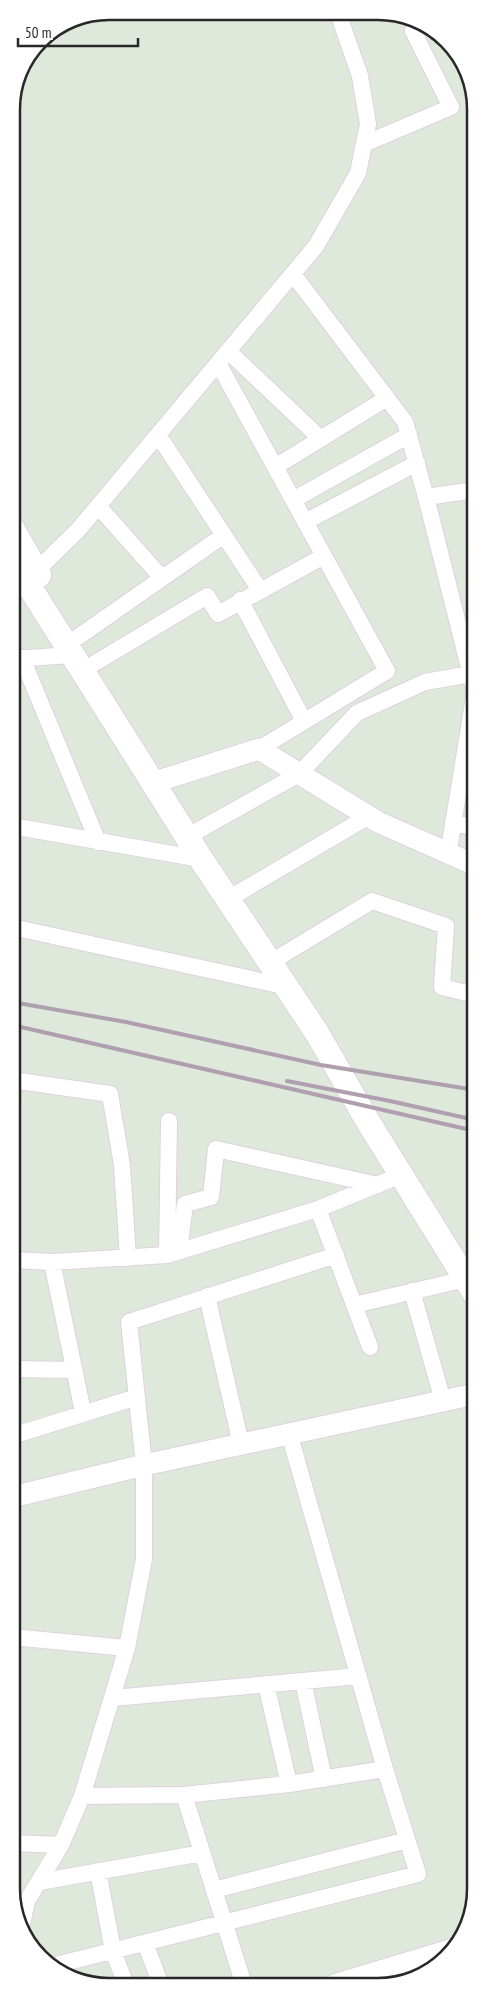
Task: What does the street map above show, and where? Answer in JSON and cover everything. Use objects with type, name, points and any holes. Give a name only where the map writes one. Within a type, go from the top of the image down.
[{"type":"main road","points":[[20,549],[31,577],[159,780],[199,830],[236,895],[268,958]]},
{"type":"main road","points":[[20,567],[31,577]]},
{"type":"main road","points":[[75,646],[94,663],[201,859],[317,1033],[401,1175],[467,1280]]},
{"type":"main road","points":[[365,1978],[436,1956]]},
{"type":"street","points":[[31,577],[78,530],[316,246],[358,173],[368,124],[360,76],[340,20]]},
{"type":"street","points":[[364,144],[451,107],[413,32],[418,30]]},
{"type":"street","points":[[293,274],[405,422],[426,497],[467,662]]},
{"type":"street","points":[[223,357],[321,439]]},
{"type":"street","points":[[159,780],[259,749],[387,671],[275,467],[223,357]]},
{"type":"street","points":[[275,467],[387,398]]},
{"type":"street","points":[[158,435],[260,590]]},
{"type":"street","points":[[293,500],[408,435]]},
{"type":"street","points":[[305,522],[416,463]]},
{"type":"street","points":[[426,497],[467,491]]},
{"type":"street","points":[[98,506],[162,578]]},
{"type":"street","points":[[20,658],[75,646],[162,578],[224,535]]},
{"type":"street","points":[[94,663],[207,596],[218,614],[240,600],[324,556]]},
{"type":"street","points":[[240,600],[304,721]]},
{"type":"street","points":[[20,666],[98,842]]},
{"type":"street","points":[[199,830],[299,774],[357,712],[425,682],[467,675]]},
{"type":"street","points":[[448,855],[467,739]]},
{"type":"street","points":[[259,749],[369,816],[448,855],[467,862]]},
{"type":"street","points":[[236,895],[369,816]]},
{"type":"street","points":[[453,822],[467,826]]},
{"type":"street","points":[[20,827],[201,859]]},
{"type":"street","points":[[268,958],[372,901],[446,926],[442,987],[467,993]]},
{"type":"street","points":[[20,929],[288,988]]},
{"type":"street","points":[[20,1081],[110,1094],[122,1165],[128,1258]]},
{"type":"street","points":[[170,1121],[173,1253]]},
{"type":"street","points":[[173,1253],[185,1204],[212,1197],[216,1148],[378,1185]]},
{"type":"street","points":[[20,1260],[52,1262],[128,1258],[173,1253],[318,1208],[401,1175]]},
{"type":"street","points":[[318,1208],[370,1347]]},
{"type":"street","points":[[21,1898],[39,1882],[61,1846],[82,1796],[127,1648],[144,1559],[144,1464],[129,1322],[336,1255]]},
{"type":"street","points":[[52,1262],[82,1412]]},
{"type":"street","points":[[354,1305],[412,1291],[467,1286]]},
{"type":"street","points":[[412,1291],[442,1401]]},
{"type":"street","points":[[207,1296],[241,1444]]},
{"type":"street","points":[[20,1369],[74,1370]]},
{"type":"street","points":[[20,1495],[144,1464],[467,1396]]},
{"type":"street","points":[[20,1433],[82,1412],[137,1397]]},
{"type":"street","points":[[61,1964],[418,1874],[385,1769],[289,1434]]},
{"type":"street","points":[[20,1638],[127,1648]]},
{"type":"street","points":[[113,1698],[358,1676]]},
{"type":"street","points":[[303,1681],[324,1779]]},
{"type":"street","points":[[266,1684],[288,1784]]},
{"type":"street","points":[[82,1796],[184,1796],[288,1784],[385,1769]]},
{"type":"street","points":[[184,1796],[242,1978]]},
{"type":"street","points":[[214,1890],[408,1840]]},
{"type":"street","points":[[20,1843],[61,1846]]},
{"type":"street","points":[[39,1882],[202,1853]]},
{"type":"street","points":[[98,1871],[113,1951],[123,1978]]},
{"type":"street","points":[[145,1943],[158,1978]]},
{"type":"railway","points":[[20,1003],[126,1022],[321,1065],[467,1089]]},
{"type":"railway","points":[[20,1027],[467,1129]]},
{"type":"railway","points":[[287,1081],[467,1118]]}]
